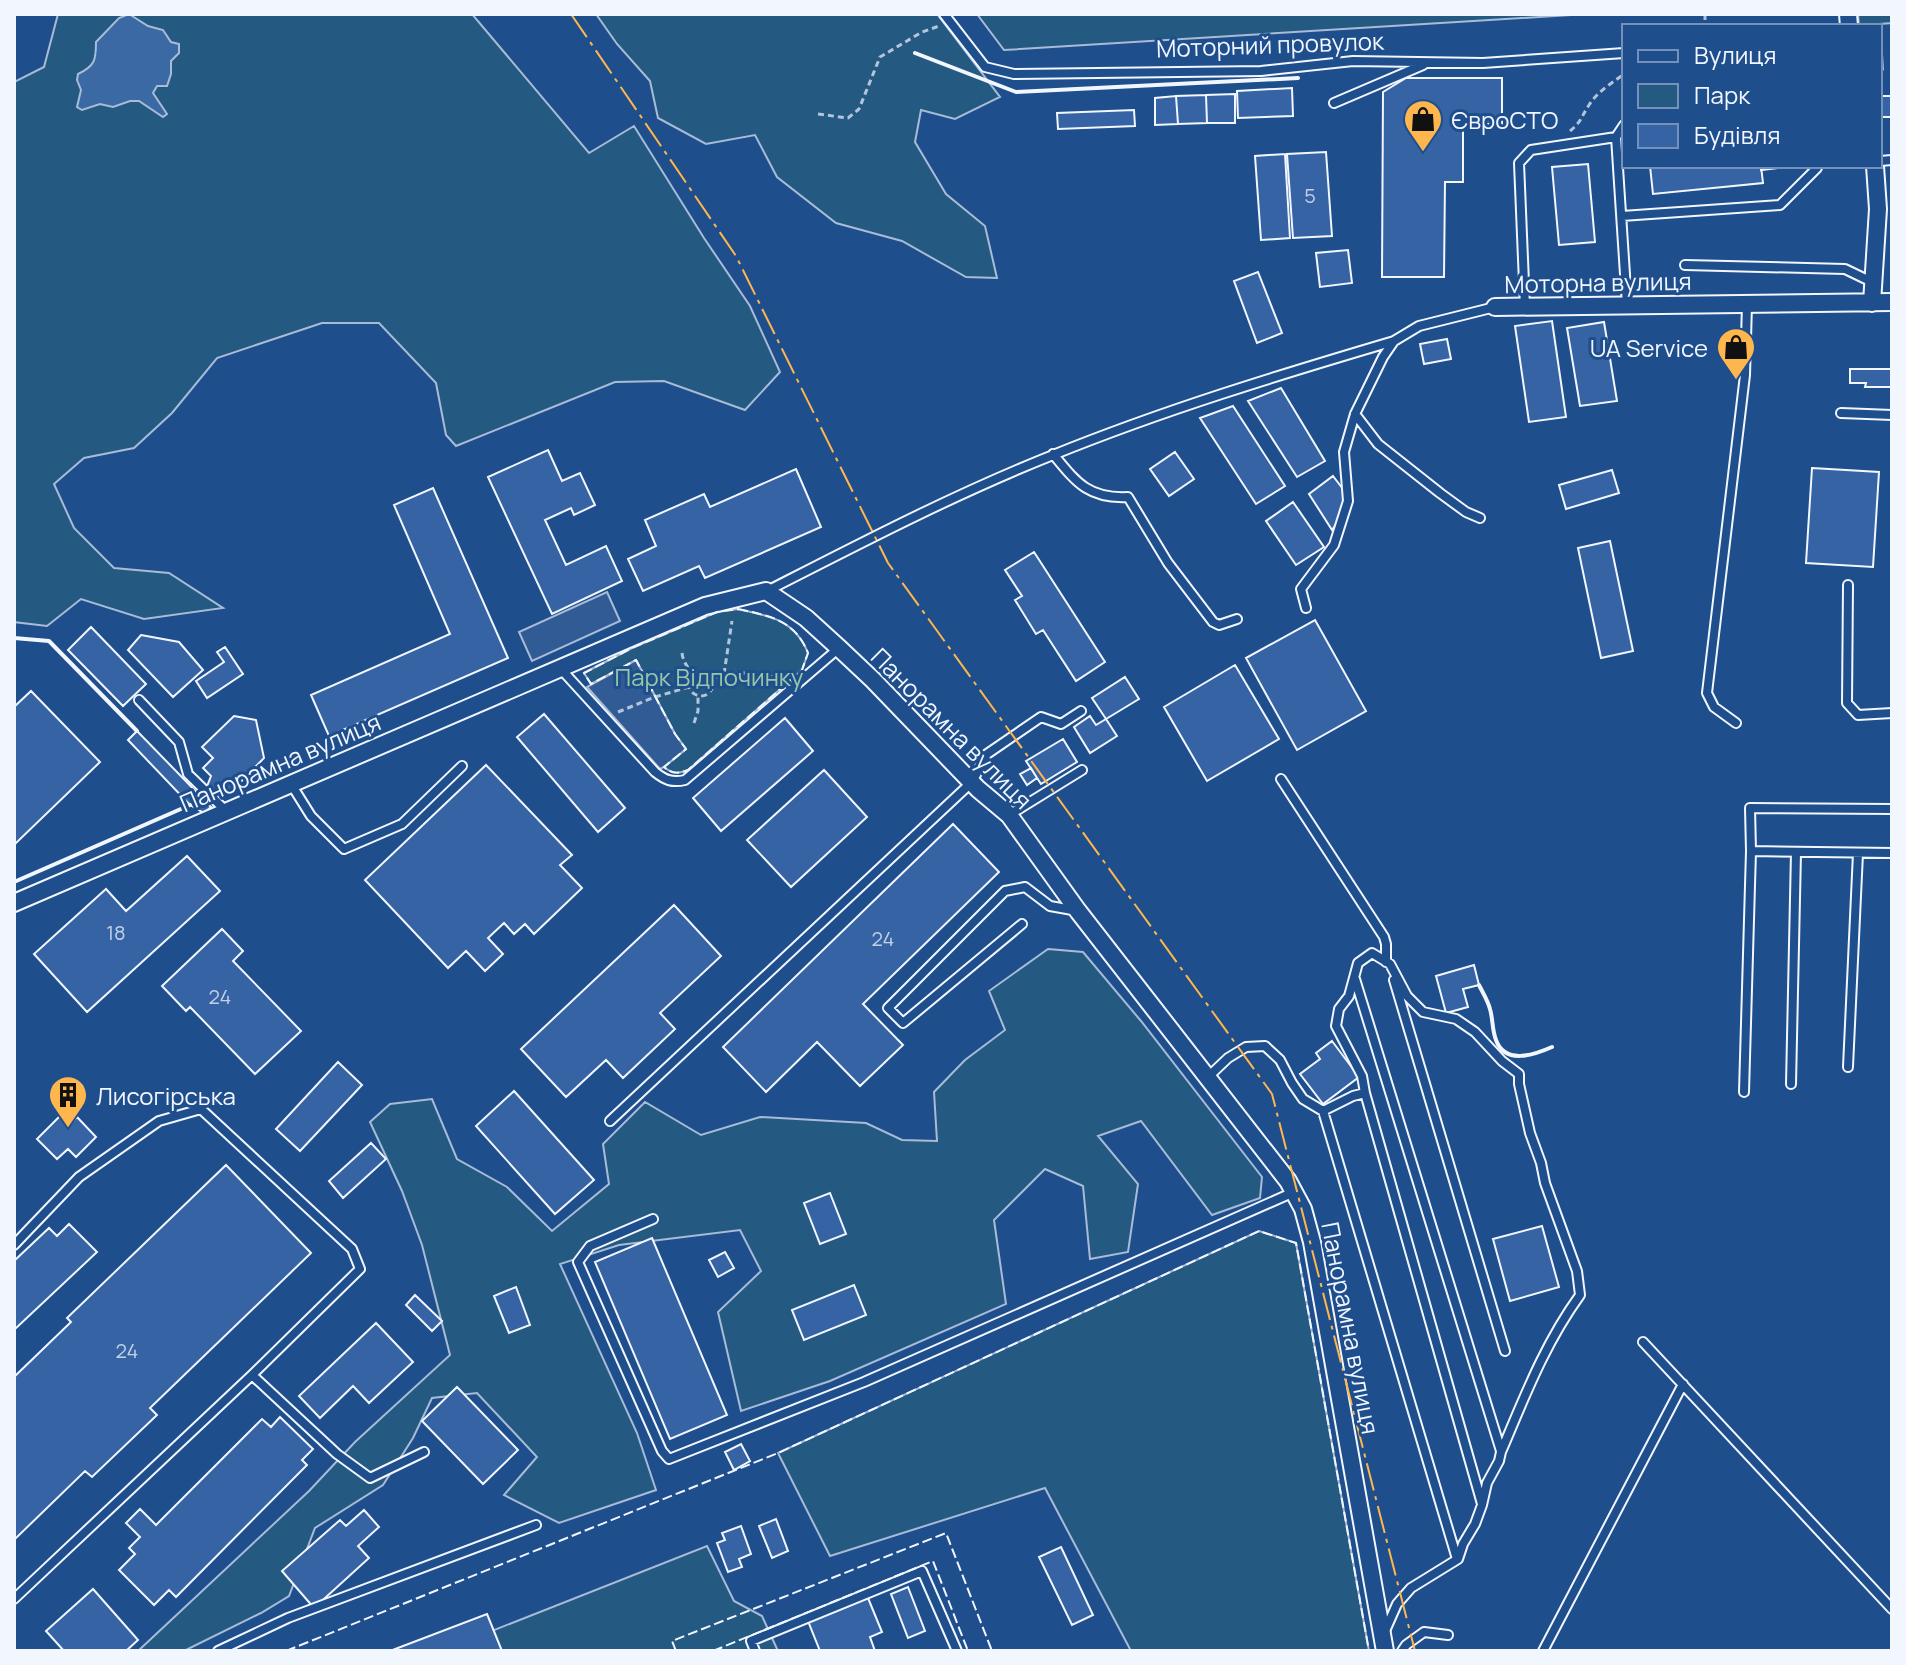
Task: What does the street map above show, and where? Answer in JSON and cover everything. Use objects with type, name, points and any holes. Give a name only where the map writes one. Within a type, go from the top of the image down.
[{"type":"street","points":[[1872,303],[1878,209],[1875,168]]},
{"type":"street","name":"Моторна вулиця","points":[[1495,307],[1892,302]]},
{"type":"street","name":"Панорамна вулиця","points":[[14,903],[705,606],[766,591],[806,618],[839,648],[1009,815],[1078,911],[1288,1181],[1303,1209],[1312,1242],[1384,1644]]},
{"type":"lane","name":"Моторний провулок","points":[[947,18],[985,67],[1014,74],[1261,71],[1353,61],[1483,63],[1622,53]]},
{"type":"lane","points":[[1334,103],[1428,63]]},
{"type":"lane","points":[[1622,128],[1616,137],[1627,305]]},
{"type":"lane","points":[[1525,307],[1519,163],[1531,150],[1616,137]]},
{"type":"lane","points":[[1622,216],[1780,205],[1817,168]]},
{"type":"lane","points":[[1685,265],[1845,269],[1873,283]]},
{"type":"lane","points":[[1736,723],[1714,707],[1707,693],[1745,375],[1747,304]]},
{"type":"lane","name":"Моторна вулиця","points":[[766,591],[944,501],[1053,454],[1252,384],[1394,341],[1419,326],[1495,307]]},
{"type":"lane","points":[[1306,608],[1301,589],[1334,545],[1348,501],[1344,452],[1355,414],[1394,341]]},
{"type":"lane","points":[[1841,413],[1892,415]]},
{"type":"lane","points":[[1355,414],[1378,444],[1466,512],[1480,518]]},
{"type":"lane","points":[[1053,454],[1077,483],[1111,498],[1128,497],[1168,563],[1213,622],[1219,625],[1237,619]]},
{"type":"lane","points":[[1848,585],[1847,703],[1858,715],[1892,713]]},
{"type":"lane","points":[[560,668],[655,772],[670,782],[677,782],[685,780],[839,648]]},
{"type":"lane","points":[[139,700],[179,742],[188,774],[226,811]]},
{"type":"lane","points":[[610,1121],[972,782],[987,754],[1041,717],[1061,724],[1081,711]]},
{"type":"lane","points":[[291,783],[311,816],[344,849],[402,824],[462,766]]},
{"type":"lane","points":[[1009,815],[1082,770]]},
{"type":"lane","points":[[1281,779],[1384,937],[1388,963],[1505,1351]]},
{"type":"lane","points":[[1744,1092],[1750,808],[1892,809]]},
{"type":"lane","points":[[1751,851],[1892,853]]},
{"type":"lane","points":[[1791,1084],[1796,852]]},
{"type":"lane","points":[[1848,1067],[1858,853]]},
{"type":"lane","points":[[1022,924],[903,1023],[888,1008],[1005,891],[1025,887],[1050,906],[1078,911]]},
{"type":"lane","points":[[1384,1644],[1397,1604],[1411,1588],[1458,1559],[1475,1524],[1482,1505],[1487,1483],[1539,1362],[1564,1316],[1580,1295],[1577,1271],[1530,1133],[1519,1074],[1475,1032],[1456,1019],[1423,1012],[1407,996],[1388,963],[1372,953],[1358,963],[1349,996],[1339,1009],[1336,1026],[1362,1076],[1482,1505]]},
{"type":"lane","points":[[1354,977],[1501,1452]]},
{"type":"lane","points":[[1208,1078],[1228,1058],[1246,1047],[1265,1046],[1280,1060],[1303,1099],[1323,1111],[1458,1559]]},
{"type":"lane","points":[[1323,1111],[1365,1093]]},
{"type":"lane","points":[[14,1245],[79,1177],[159,1121],[201,1109],[352,1249],[360,1269],[14,1599]]},
{"type":"lane","points":[[653,1219],[590,1246],[578,1262],[662,1451],[669,1459],[864,1382],[1294,1192]]},
{"type":"lane","points":[[1643,1342],[1892,1609]]},
{"type":"lane","points":[[252,1375],[337,1454],[370,1478],[424,1452]]},
{"type":"lane","points":[[1543,1651],[1683,1384]]},
{"type":"lane","points":[[218,1651],[288,1618],[536,1525]]},
{"type":"lane","points":[[755,1651],[751,1641],[922,1571],[957,1651]]},
{"type":"lane","points":[[1402,1651],[1424,1632],[1448,1635]]},
{"type":"path","points":[[818,114],[848,118],[859,109],[880,57],[947,18]]},
{"type":"path","points":[[1554,145],[1581,122],[1589,104],[1622,75]]},
{"type":"path","points":[[724,674],[732,621]]},
{"type":"path","points":[[682,653],[694,675]]},
{"type":"path","points":[[700,672],[712,679],[713,685],[705,696],[692,693],[689,687],[694,675],[700,672]]},
{"type":"path","points":[[712,679],[724,674],[758,673],[790,680],[796,685]]},
{"type":"path","points":[[605,717],[689,687]]},
{"type":"path","points":[[694,723],[698,696]]},
{"type":"green space","points":[[58,14],[472,14],[589,153],[634,126],[750,306],[780,372],[745,410],[664,381],[615,382],[456,446],[446,435],[436,383],[379,323],[322,323],[217,358],[172,413],[134,448],[84,458],[54,484],[74,528],[114,568],[169,573],[223,608],[144,619],[81,599],[47,626],[14,622],[14,82],[44,67]]},
{"type":"green space","points":[[596,14],[937,14],[1000,97],[955,119],[921,110],[915,142],[946,194],[985,226],[997,278],[966,277],[902,241],[836,223],[777,177],[755,135],[706,144],[658,118],[650,81],[617,44]]},
{"type":"green space","points":[[977,14],[1587,14],[1004,50]]},
{"type":"green space","points":[[1858,14],[1892,14],[1892,23],[1859,24]]},
{"type":"green space","name":"Парк Відпочинку","points":[[738,609],[771,617],[789,626],[808,653],[802,670],[688,770],[678,773],[670,771],[664,767],[686,749],[636,660],[591,684],[584,673],[632,648],[717,612]]},
{"type":"green space","points":[[1048,949],[1083,952],[1141,1021],[1262,1177],[1260,1198],[1212,1215],[1141,1121],[1098,1136],[1138,1184],[1128,1252],[1090,1259],[1083,1186],[1045,1169],[994,1220],[1006,1304],[830,1381],[741,1411],[718,1312],[761,1271],[740,1230],[619,1245],[560,1264],[637,1433],[656,1490],[559,1523],[504,1495],[537,1457],[477,1393],[432,1398],[413,1438],[383,1485],[315,1528],[289,1596],[184,1651],[138,1651],[450,1355],[422,1245],[402,1191],[370,1122],[390,1104],[432,1099],[457,1159],[507,1187],[552,1231],[609,1184],[603,1144],[645,1102],[701,1135],[760,1117],[866,1123],[902,1140],[937,1141],[934,1092],[965,1060],[1005,1030],[989,991]]},
{"type":"green space","points":[[1259,1231],[1296,1243],[1369,1651],[1131,1651],[1045,1488],[830,1556],[778,1453]]},
{"type":"green space","points":[[707,1546],[734,1601],[762,1616],[778,1651],[441,1651]]},
{"type":"shaded area","points":[[129,14],[148,26],[163,30],[171,42],[179,44],[179,53],[171,61],[167,86],[157,86],[153,93],[167,114],[163,117],[139,101],[113,107],[100,104],[82,110],[77,107],[81,90],[78,74],[93,62],[96,42],[119,18]]},
{"type":"shaded area","points":[[607,592],[620,621],[532,661],[519,632]]},
{"type":"shaded area","points":[[636,660],[686,749],[660,769],[587,687]]},
{"type":"building","name":"ЄвроСТО","points":[[1406,78],[1502,78],[1502,124],[1463,124],[1463,182],[1445,182],[1444,277],[1382,277],[1383,92]]},
{"type":"building","points":[[1292,88],[1293,116],[1238,118],[1237,91]]},
{"type":"building","points":[[1235,94],[1235,123],[1207,123],[1206,95]]},
{"type":"building","points":[[1206,95],[1207,123],[1178,124],[1176,96]]},
{"type":"building","points":[[1176,96],[1178,124],[1155,125],[1155,98]]},
{"type":"building","points":[[1882,96],[1892,96],[1892,117],[1882,117]]},
{"type":"building","points":[[1134,110],[1135,126],[1058,129],[1057,113]]},
{"type":"building","points":[[1326,152],[1332,236],[1293,238],[1287,154]]},
{"type":"building","points":[[1285,154],[1290,238],[1261,240],[1255,156]]},
{"type":"building","points":[[1588,164],[1595,242],[1559,245],[1552,167]]},
{"type":"building","points":[[1650,168],[1761,168],[1763,183],[1653,194]]},
{"type":"building","points":[[1348,250],[1352,283],[1320,287],[1316,253]]},
{"type":"building","points":[[1258,272],[1282,333],[1257,343],[1234,281]]},
{"type":"building","points":[[1552,321],[1566,417],[1529,422],[1515,326]]},
{"type":"building","points":[[1604,322],[1617,401],[1580,406],[1567,328]]},
{"type":"building","points":[[1447,339],[1451,359],[1424,364],[1420,344]]},
{"type":"building","points":[[1850,369],[1892,369],[1892,387],[1865,387],[1866,383],[1850,383]]},
{"type":"building","points":[[1281,388],[1325,461],[1297,477],[1248,401]]},
{"type":"building","points":[[1233,406],[1285,486],[1256,504],[1200,418]]},
{"type":"building","points":[[548,450],[562,481],[580,473],[595,505],[574,515],[571,508],[545,520],[566,565],[606,546],[622,581],[552,614],[488,477]]},
{"type":"building","points":[[1175,452],[1194,479],[1169,496],[1150,469]]},
{"type":"building","points":[[1812,468],[1879,472],[1873,567],[1806,563]]},
{"type":"building","points":[[796,469],[821,527],[705,578],[699,566],[643,591],[628,559],[656,546],[645,520],[704,494],[710,507]]},
{"type":"building","points":[[1612,470],[1619,493],[1566,509],[1559,485]]},
{"type":"building","points":[[1333,476],[1346,493],[1341,517],[1332,530],[1309,494]]},
{"type":"building","points":[[433,488],[508,658],[329,736],[311,695],[450,634],[394,505]]},
{"type":"building","points":[[1293,502],[1324,547],[1296,565],[1266,521]]},
{"type":"building","points":[[1610,541],[1633,651],[1601,658],[1578,548]]},
{"type":"building","points":[[1034,552],[1105,662],[1076,681],[1043,630],[1036,634],[1015,600],[1022,596],[1005,570]]},
{"type":"building","points":[[1315,620],[1366,711],[1297,750],[1246,658]]},
{"type":"building","points":[[91,627],[146,684],[123,706],[68,650]]},
{"type":"building","points":[[141,635],[179,642],[203,670],[173,697],[128,650]]},
{"type":"building","points":[[225,647],[243,674],[207,698],[196,681],[224,662],[217,652]]},
{"type":"building","points":[[1235,665],[1279,739],[1207,781],[1164,707]]},
{"type":"building","points":[[1125,677],[1139,699],[1106,719],[1092,698]]},
{"type":"building","points":[[31,691],[100,762],[14,845],[14,707]]},
{"type":"building","points":[[544,714],[625,808],[598,832],[517,737]]},
{"type":"building","points":[[234,716],[256,720],[264,758],[228,795],[206,789],[211,776],[203,768],[213,758],[202,747]]},
{"type":"building","points":[[1090,716],[1096,725],[1106,719],[1117,736],[1090,753],[1074,727]]},
{"type":"building","points":[[785,718],[813,751],[721,831],[693,798]]},
{"type":"building","points":[[137,731],[211,807],[204,813],[190,805],[128,740]]},
{"type":"building","points":[[1063,739],[1077,762],[1041,784],[1026,761]]},
{"type":"building","points":[[486,765],[572,855],[560,865],[582,888],[534,934],[525,924],[514,934],[504,923],[488,938],[503,954],[485,971],[466,951],[448,968],[365,880]]},
{"type":"building","points":[[1031,768],[1037,778],[1027,785],[1020,774]]},
{"type":"building","points":[[824,770],[867,817],[791,887],[747,840]]},
{"type":"building","points":[[953,824],[999,872],[863,1004],[903,1045],[860,1086],[817,1042],[766,1092],[723,1047]]},
{"type":"building","points":[[187,856],[220,891],[87,1012],[34,954],[106,889],[126,911]]},
{"type":"building","points":[[674,905],[721,956],[660,1013],[675,1029],[623,1078],[606,1060],[566,1097],[521,1049]]},
{"type":"building","points":[[222,929],[243,951],[233,961],[301,1031],[255,1074],[190,1007],[186,1011],[162,986]]},
{"type":"building","points":[[1474,965],[1479,985],[1463,989],[1468,1007],[1446,1013],[1436,976]]},
{"type":"building","points":[[1332,1041],[1359,1077],[1323,1104],[1300,1074],[1320,1059],[1316,1053]]},
{"type":"building","points":[[338,1062],[362,1085],[300,1151],[276,1129]]},
{"type":"building","points":[[514,1091],[594,1180],[555,1214],[476,1126]]},
{"type":"building","name":"Лисогірська","points":[[63,1113],[72,1122],[77,1117],[96,1137],[76,1157],[68,1149],[57,1159],[37,1139]]},
{"type":"building","points":[[371,1143],[386,1159],[343,1198],[329,1181]]},
{"type":"building","points":[[226,1165],[311,1253],[150,1408],[157,1415],[92,1477],[85,1471],[14,1540],[14,1377],[71,1322],[67,1318]]},
{"type":"building","points":[[830,1193],[846,1234],[820,1244],[804,1203]]},
{"type":"building","points":[[69,1224],[97,1252],[14,1330],[14,1261],[49,1228],[57,1236]]},
{"type":"building","points":[[1542,1226],[1559,1287],[1510,1301],[1493,1239]]},
{"type":"building","points":[[652,1238],[727,1415],[670,1439],[595,1262]]},
{"type":"building","points":[[725,1252],[734,1268],[718,1277],[709,1260]]},
{"type":"building","points":[[854,1285],[866,1315],[804,1340],[792,1310]]},
{"type":"building","points":[[516,1287],[530,1325],[509,1333],[494,1296]]},
{"type":"building","points":[[415,1295],[442,1321],[432,1331],[406,1305]]},
{"type":"building","points":[[376,1323],[413,1362],[369,1403],[353,1386],[320,1418],[299,1396]]},
{"type":"building","points":[[457,1387],[518,1450],[483,1484],[422,1421]]},
{"type":"building","points":[[280,1417],[313,1449],[302,1460],[307,1465],[176,1597],[169,1590],[154,1605],[119,1570],[135,1554],[129,1548],[140,1537],[126,1523],[140,1509],[156,1525],[262,1419],[271,1427]]},
{"type":"building","points":[[741,1444],[750,1461],[734,1470],[725,1452]]},
{"type":"building","points":[[364,1510],[379,1527],[358,1546],[369,1558],[314,1608],[282,1571],[340,1520],[346,1526]]},
{"type":"building","points":[[776,1519],[788,1551],[772,1558],[759,1526]]},
{"type":"building","points":[[741,1526],[751,1554],[739,1559],[742,1567],[728,1572],[717,1543],[725,1540],[722,1533]]},
{"type":"building","points":[[1061,1547],[1093,1615],[1072,1625],[1039,1557]]},
{"type":"building","points":[[908,1587],[925,1631],[908,1638],[891,1594]]},
{"type":"building","points":[[93,1589],[138,1640],[126,1651],[64,1651],[46,1631]]},
{"type":"building","points":[[868,1598],[882,1632],[870,1637],[875,1651],[820,1651],[808,1621]]},
{"type":"building","points":[[487,1614],[502,1651],[390,1651]]},
{"type":"fence","points":[[738,609],[771,617],[789,626],[808,653],[802,670],[688,770],[678,773],[670,771],[664,767],[686,749],[636,660],[591,684],[584,673],[632,648],[717,612],[738,609]]},
{"type":"fence","points":[[286,1651],[778,1453],[1259,1231],[1296,1243],[1369,1651]]},
{"type":"fence","points":[[676,1651],[672,1641],[946,1533],[992,1651]]},
{"type":"fence","points":[[713,1651],[933,1561],[968,1651]]},
{"type":"wall","points":[[915,53],[1016,92],[1298,78]]},
{"type":"wall","points":[[14,638],[49,641],[137,731]]},
{"type":"wall","points":[[14,882],[190,805]]},
{"type":"wall","points":[[1479,985],[1489,1006],[1500,1048],[1506,1053],[1521,1056],[1552,1047]]},
{"type":"power","points":[[571,14],[736,256],[888,563],[1272,1094],[1415,1651]]},
{"type":"place","name":"ЄвроСТО","points":[[1423,153]]},
{"type":"place","name":"UA Service","points":[[1736,381]]},
{"type":"place","name":"Лисогірська","points":[[68,1129]]}]
